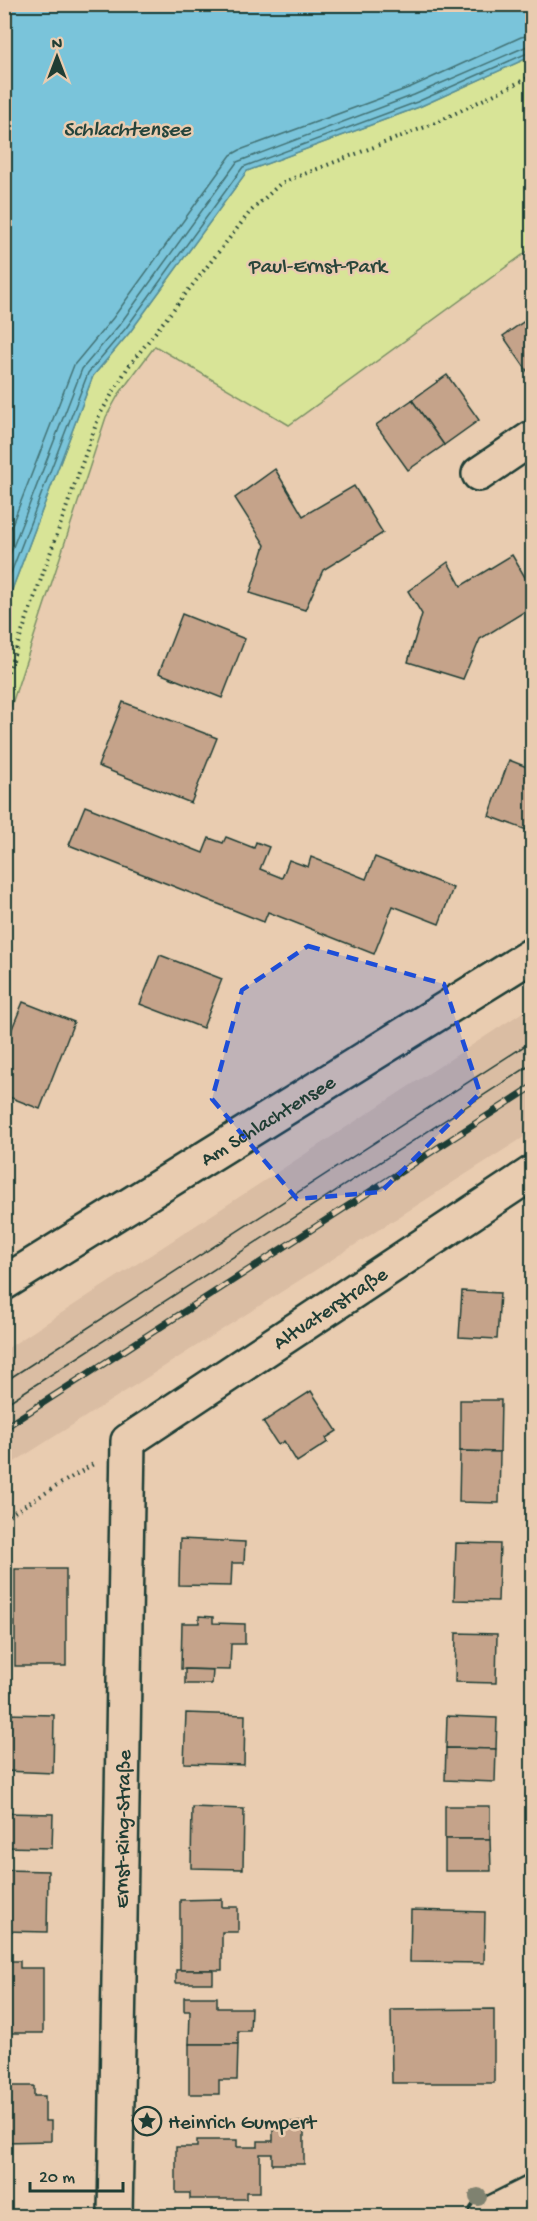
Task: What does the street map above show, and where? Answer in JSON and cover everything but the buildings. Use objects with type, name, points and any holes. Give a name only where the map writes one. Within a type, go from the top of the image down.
[{"type":"street","points":[[479,474],[532,438]]},
{"type":"street","name":"Am Schlachtensee","points":[[4,1283],[532,955]]},
{"type":"street","name":"Altvaterstraße","points":[[128,1441],[532,1173]]},
{"type":"street","name":"Ernst-Ring-Straße","points":[[115,2217],[128,1441]]},
{"type":"street","points":[[486,2217],[532,2193]]},
{"type":"path","points":[[4,684],[99,416],[128,368],[250,212],[281,183],[433,124],[532,77]]},
{"type":"path","points":[[4,1518],[101,1459]]},
{"type":"highlighted area","points":[[308,946],[444,984],[480,1093],[381,1192],[297,1199],[212,1099],[242,990]]},
{"type":"shaded area","points":[[532,1006],[532,1132],[5,1468],[5,1350]]},
{"type":"green space","name":"Paul-Ernst-Park","points":[[532,56],[532,248],[289,425],[155,346],[119,394],[106,417],[5,725],[5,608],[93,376],[130,332],[247,171],[419,107]]},
{"type":"water","name":"Schlachtensee","points":[[5,4],[532,5],[532,56],[419,107],[247,171],[130,332],[93,376],[5,608]]},
{"type":"tram line","points":[[4,1382],[532,1041]]},
{"type":"tram line","points":[[4,1405],[532,1064]]},
{"type":"railway","points":[[4,1428],[532,1087]]},
{"type":"place","name":"Heinrich Gumpert","points":[[147,2121]]}]
